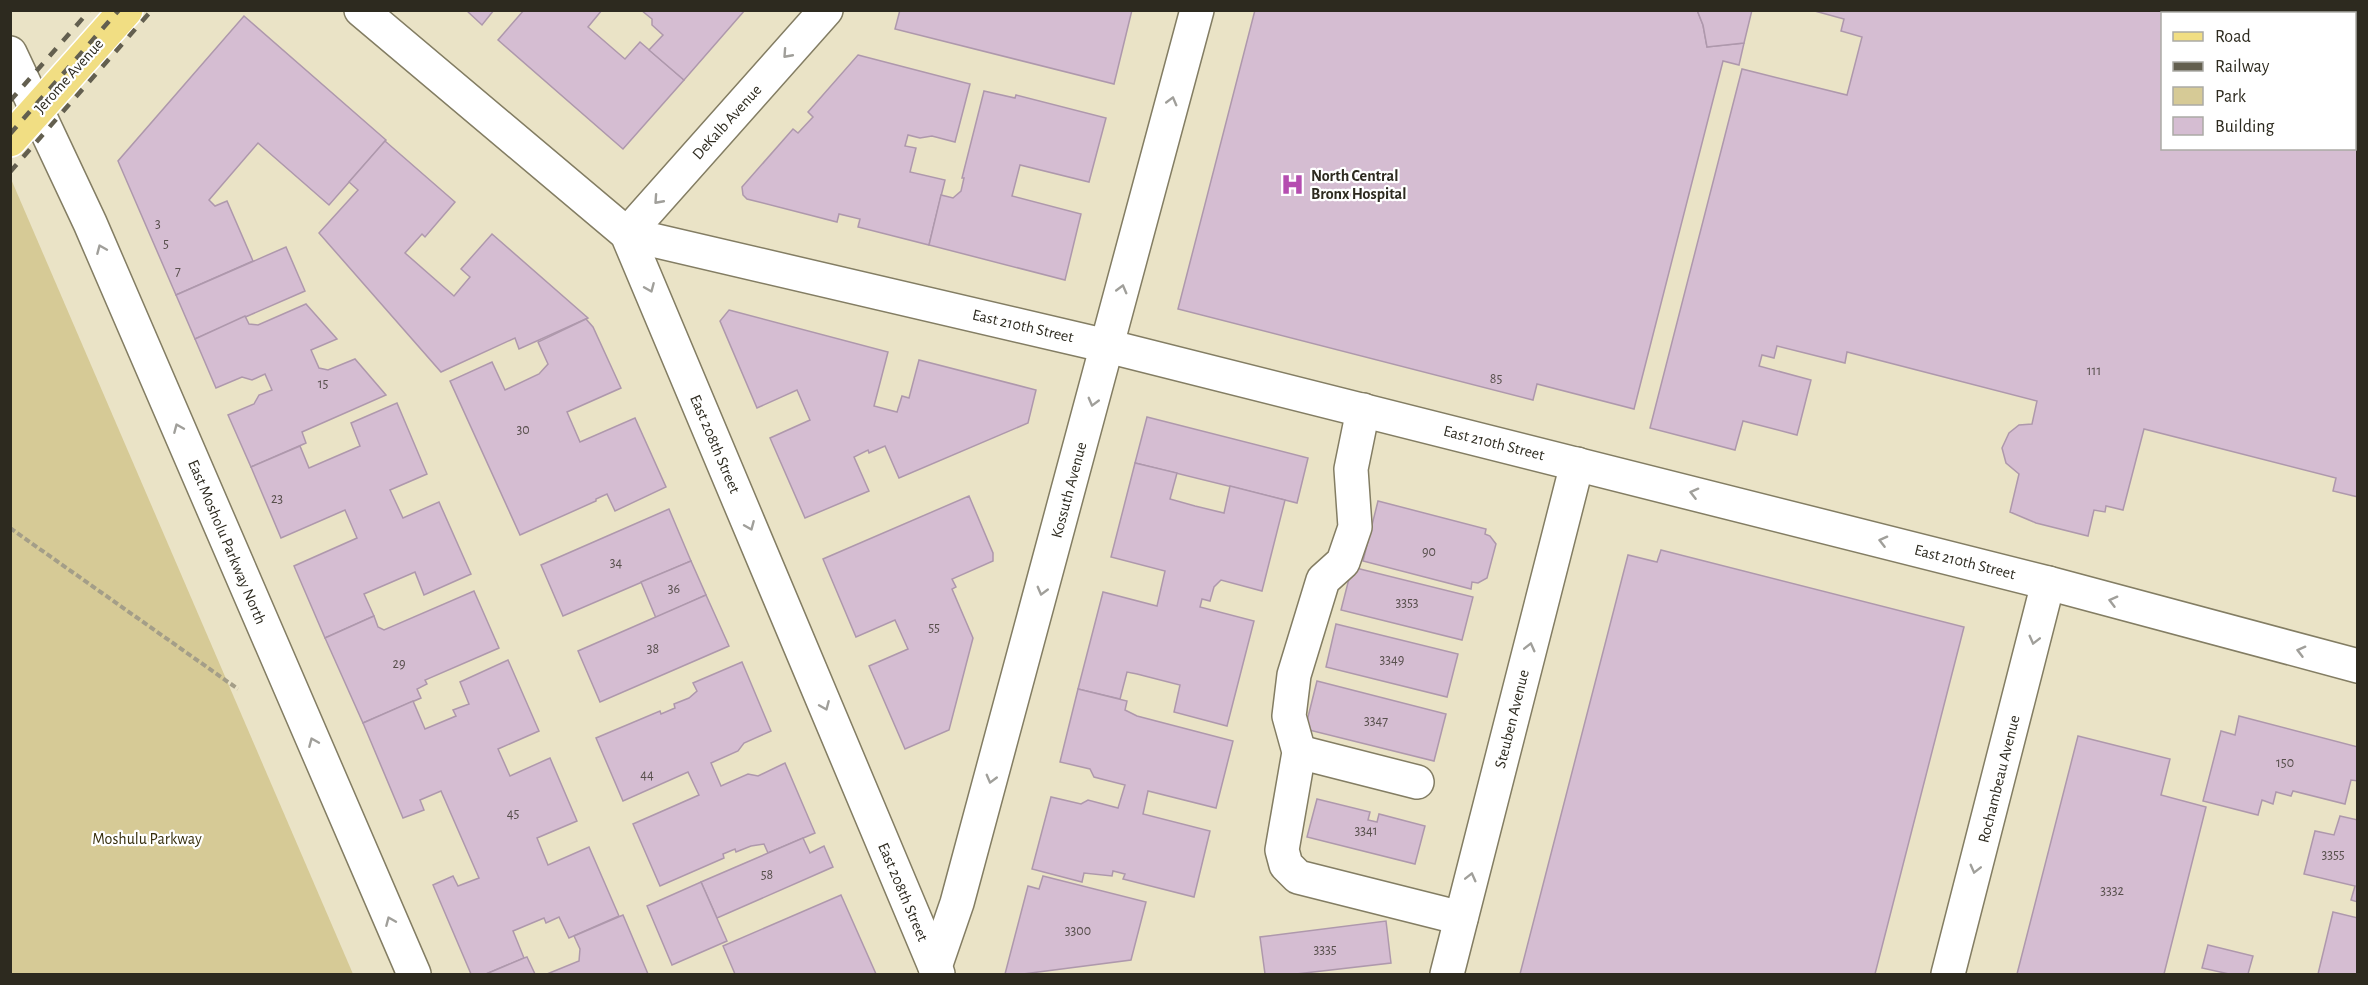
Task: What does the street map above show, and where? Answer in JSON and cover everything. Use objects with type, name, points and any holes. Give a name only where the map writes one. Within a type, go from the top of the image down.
[{"type":"main road","name":"Jerome Avenue","points":[[10,140],[126,10]]},
{"type":"street","name":"East 208th Street","points":[[361,10],[627,234],[936,971]]},
{"type":"street","name":"DeKalb Avenue","points":[[627,234],[826,10]]},
{"type":"street","name":"Kossuth Avenue","points":[[936,971],[957,903],[1197,10]]},
{"type":"street","name":"East Mosholu Parkway North","points":[[10,53],[95,234],[414,975]]},
{"type":"street","name":"East 210th Street","points":[[627,234],[1107,346],[2048,583],[2358,666]]},
{"type":"street","points":[[1363,410],[1351,470],[1355,527],[1343,562],[1323,580],[1294,675],[1289,716],[1299,752],[1282,850],[1286,865],[1298,877],[1461,918]]},
{"type":"street","name":"Steuben Avenue","points":[[1447,975],[1577,464]]},
{"type":"street","name":"Rochambeau Avenue","points":[[1948,975],[2048,583]]},
{"type":"street","points":[[1299,752],[1417,782]]},
{"type":"path","points":[[10,528],[238,689]]},
{"type":"green space","name":"Moshulu Parkway","points":[[11,179],[353,974],[11,974]]},
{"type":"building","points":[[466,10],[494,10],[482,25]]},
{"type":"building","points":[[524,10],[602,10],[588,27],[625,59],[640,42],[684,80],[623,149],[498,40]]},
{"type":"building","points":[[641,10],[745,10],[684,80],[649,50],[663,35],[652,25],[652,19]]},
{"type":"building","points":[[900,10],[1132,10],[1114,84],[895,29]]},
{"type":"building","points":[[1255,10],[1697,10],[1703,25],[1707,47],[1744,43],[1739,65],[1723,61],[1634,409],[1537,384],[1533,400],[1178,309]]},
{"type":"building","points":[[1697,10],[1752,10],[1744,43],[1707,47],[1703,25]]},
{"type":"building","points":[[1811,10],[2358,10],[2358,497],[2333,491],[2336,478],[2144,429],[2123,510],[2106,506],[2105,512],[2094,510],[2088,536],[2036,523],[2010,512],[2019,474],[2006,463],[2002,448],[2009,433],[2019,425],[2032,424],[2037,401],[1847,352],[1845,363],[1777,346],[1774,358],[1762,355],[1759,366],[1811,380],[1797,435],[1743,421],[1735,450],[1650,428],[1742,69],[1847,95],[1862,37],[1841,31],[1844,19]]},
{"type":"building","points":[[244,16],[386,140],[329,205],[258,143],[209,200],[215,206],[227,201],[253,261],[176,295],[118,161]]},
{"type":"building","points":[[858,55],[970,84],[955,142],[932,136],[920,138],[908,135],[905,146],[916,148],[910,172],[945,180],[929,245],[858,227],[860,219],[839,214],[837,222],[747,199],[743,195],[742,187],[793,129],[798,133],[813,117],[808,112]]},
{"type":"building","points":[[984,91],[1015,98],[1016,95],[1106,118],[1089,182],[1020,165],[1012,196],[1081,214],[1065,280],[929,245],[941,195],[953,198],[961,191],[964,178],[962,178]]},
{"type":"building","points":[[385,141],[455,202],[425,237],[422,234],[405,253],[454,296],[470,277],[461,269],[492,234],[588,318],[519,349],[515,338],[441,372],[319,233],[358,190],[349,182]]},
{"type":"building","points":[[286,247],[305,291],[195,339],[176,295]]},
{"type":"building","points":[[306,304],[337,339],[311,350],[319,368],[328,370],[355,359],[386,395],[302,432],[306,443],[251,467],[228,415],[254,404],[259,395],[272,390],[265,374],[252,380],[242,377],[216,388],[195,339],[245,316],[249,324],[258,325]]},
{"type":"building","points":[[729,310],[888,352],[874,406],[897,412],[902,396],[909,398],[919,360],[1036,390],[1028,423],[899,478],[885,446],[869,453],[868,450],[854,457],[869,491],[805,518],[770,438],[810,420],[797,390],[757,408],[720,321]]},
{"type":"building","points":[[586,319],[593,327],[621,388],[567,412],[580,442],[635,418],[666,487],[615,511],[607,494],[520,535],[450,381],[492,362],[505,390],[539,374],[548,364],[538,342]]},
{"type":"building","points":[[397,403],[427,474],[390,490],[403,518],[439,502],[471,574],[424,595],[415,572],[364,594],[374,616],[325,638],[294,566],[357,538],[345,510],[281,538],[251,467],[300,446],[309,468],[360,446],[351,423]]},
{"type":"building","points":[[1147,417],[1308,458],[1297,503],[1135,463]]},
{"type":"building","points":[[1135,463],[1177,473],[1170,499],[1195,506],[1224,513],[1230,486],[1285,500],[1262,591],[1221,580],[1214,587],[1210,601],[1202,599],[1200,607],[1254,621],[1227,726],[1174,712],[1180,685],[1137,674],[1127,672],[1120,699],[1078,689],[1103,592],[1157,606],[1165,571],[1111,557]]},
{"type":"building","points":[[969,496],[993,553],[993,561],[952,579],[956,587],[952,589],[973,638],[949,730],[905,749],[869,666],[908,649],[895,620],[856,637],[823,559]]},
{"type":"building","points":[[1378,501],[1486,529],[1485,534],[1490,536],[1496,544],[1487,578],[1478,583],[1472,582],[1471,589],[1363,561]]},
{"type":"building","points":[[669,509],[691,561],[563,616],[541,565]]},
{"type":"building","points":[[1661,550],[1964,627],[1875,974],[1520,974],[1628,555],[1657,562]]},
{"type":"building","points":[[691,561],[706,595],[656,618],[641,582]]},
{"type":"building","points":[[1352,567],[1473,597],[1462,640],[1341,610]]},
{"type":"building","points":[[474,591],[499,648],[425,680],[427,684],[417,689],[421,698],[363,723],[325,638],[374,616],[378,627],[384,630]]},
{"type":"building","points":[[706,595],[729,646],[600,702],[578,651]]},
{"type":"building","points":[[1336,624],[1458,654],[1447,697],[1326,667]]},
{"type":"building","points":[[508,660],[539,731],[498,749],[510,776],[550,758],[577,821],[537,838],[548,865],[589,847],[619,916],[569,938],[559,917],[546,923],[544,918],[513,931],[524,958],[486,974],[471,974],[433,885],[453,876],[458,886],[479,878],[441,791],[420,800],[424,810],[403,818],[363,723],[413,701],[425,729],[456,716],[453,710],[469,704],[460,682]]},
{"type":"building","points":[[742,662],[771,731],[744,743],[738,751],[711,763],[721,786],[748,774],[758,776],[785,763],[815,833],[768,853],[764,844],[736,852],[735,849],[723,854],[724,858],[660,886],[633,824],[699,795],[688,772],[623,801],[596,738],[660,711],[661,714],[675,708],[674,704],[689,698],[697,691],[693,683]]},
{"type":"building","points":[[1317,681],[1446,714],[1434,761],[1305,729]]},
{"type":"building","points":[[1078,689],[1127,701],[1125,710],[1137,716],[1233,741],[1216,808],[1148,791],[1143,814],[1210,831],[1194,897],[1123,879],[1125,874],[1113,871],[1112,876],[1084,873],[1082,882],[1032,869],[1051,797],[1081,804],[1088,800],[1118,808],[1125,785],[1094,777],[1090,769],[1060,762]]},
{"type":"building","points":[[2239,716],[2358,747],[2358,781],[2351,780],[2345,804],[2293,791],[2291,796],[2276,792],[2273,804],[2262,800],[2258,815],[2203,801],[2221,731],[2235,735]]},
{"type":"building","points":[[2078,736],[2170,759],[2161,795],[2206,807],[2164,974],[2017,974]]},
{"type":"building","points":[[1317,799],[1370,812],[1368,820],[1377,822],[1379,814],[1425,826],[1415,864],[1307,837]]},
{"type":"building","points":[[2340,816],[2358,820],[2358,902],[2351,900],[2355,886],[2304,874],[2315,831],[2334,835]]},
{"type":"building","points":[[803,838],[810,853],[824,846],[833,867],[717,918],[701,882]]},
{"type":"building","points":[[1043,876],[1146,902],[1131,960],[1023,974],[1005,974],[1028,886],[1039,889]]},
{"type":"building","points":[[701,882],[727,941],[672,965],[647,906]]},
{"type":"building","points":[[841,895],[876,974],[735,974],[723,946]]},
{"type":"building","points":[[2333,912],[2358,918],[2358,974],[2318,974]]},
{"type":"building","points":[[623,915],[648,974],[547,974],[579,961],[580,949],[574,936]]},
{"type":"building","points":[[1386,921],[1391,963],[1296,974],[1265,974],[1260,937]]},
{"type":"building","points":[[2208,945],[2253,956],[2248,974],[2229,974],[2202,968]]},
{"type":"building","points":[[527,957],[535,974],[486,974],[524,958]]},
{"type":"railway","points":[[10,101],[90,10]]},
{"type":"railway","points":[[10,134],[119,10]]},
{"type":"railway","points":[[10,172],[152,10]]},
{"type":"place","name":"North Central Bronx Hospital","points":[[1293,185]]}]
